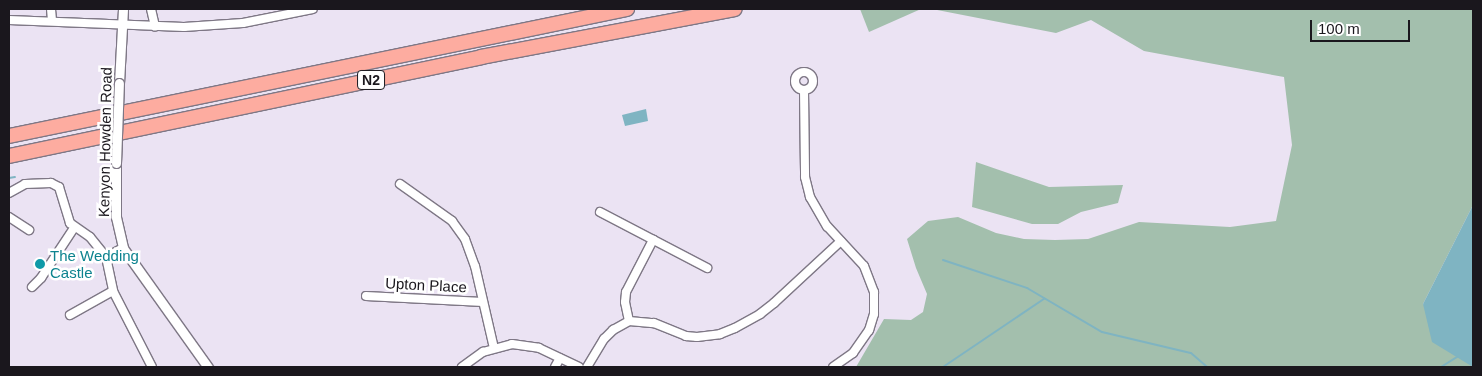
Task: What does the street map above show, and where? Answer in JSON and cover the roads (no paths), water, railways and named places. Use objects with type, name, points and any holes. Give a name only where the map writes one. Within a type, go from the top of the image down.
[{"type":"highway","name":"N2","points":[[9,136],[627,9]]},
{"type":"highway","name":"N2","points":[[9,156],[481,57],[734,9]]},
{"type":"street","points":[[51,9],[52,20]]},
{"type":"street","name":"Kenyon Howden Road","points":[[123,9],[116,163],[116,217],[123,248],[208,367]]},
{"type":"street","points":[[151,9],[155,27]]},
{"type":"street","points":[[9,20],[52,20],[155,27],[243,23],[313,9]]},
{"type":"street","points":[[804,90],[805,177],[810,197],[818,214],[864,266],[870,278],[875,304],[869,330],[860,344],[853,353],[834,367]]},
{"type":"street","points":[[9,193],[25,184],[57,184],[61,190],[67,218],[74,228],[90,237],[106,257],[113,292],[152,367]]},
{"type":"street","points":[[400,184],[444,214],[459,230],[470,250],[494,348]]},
{"type":"street","points":[[600,212],[707,268]]},
{"type":"street","points":[[9,217],[29,230]]},
{"type":"street","points":[[32,287],[41,278],[74,228]]},
{"type":"street","points":[[629,321],[625,302],[626,292],[653,240]]},
{"type":"street","points":[[586,367],[612,330],[629,321],[654,323],[686,336],[697,337],[720,334],[760,314],[841,241]]},
{"type":"street","points":[[106,257],[123,248]]},
{"type":"street","points":[[70,315],[113,292]]},
{"type":"street","name":"Upton Place","points":[[366,296],[483,302]]},
{"type":"street","points":[[462,367],[476,356],[494,348],[512,344],[532,346],[579,367]]},
{"type":"street","points":[[555,367],[560,358]]},
{"type":"water","points":[[646,109],[648,121],[625,126],[622,115]]},
{"type":"water","points":[[1473,205],[1473,367],[1432,342],[1423,304]]},
{"type":"waterway","points":[[9,178],[15,177]]},
{"type":"waterway","points":[[943,260],[1027,288],[1102,332],[1191,353],[1207,367]]},
{"type":"waterway","points":[[943,367],[1044,299]]},
{"type":"waterway","points":[[1441,367],[1457,357]]},
{"type":"place","name":"The Wedding Castle","points":[[40,264]]}]
